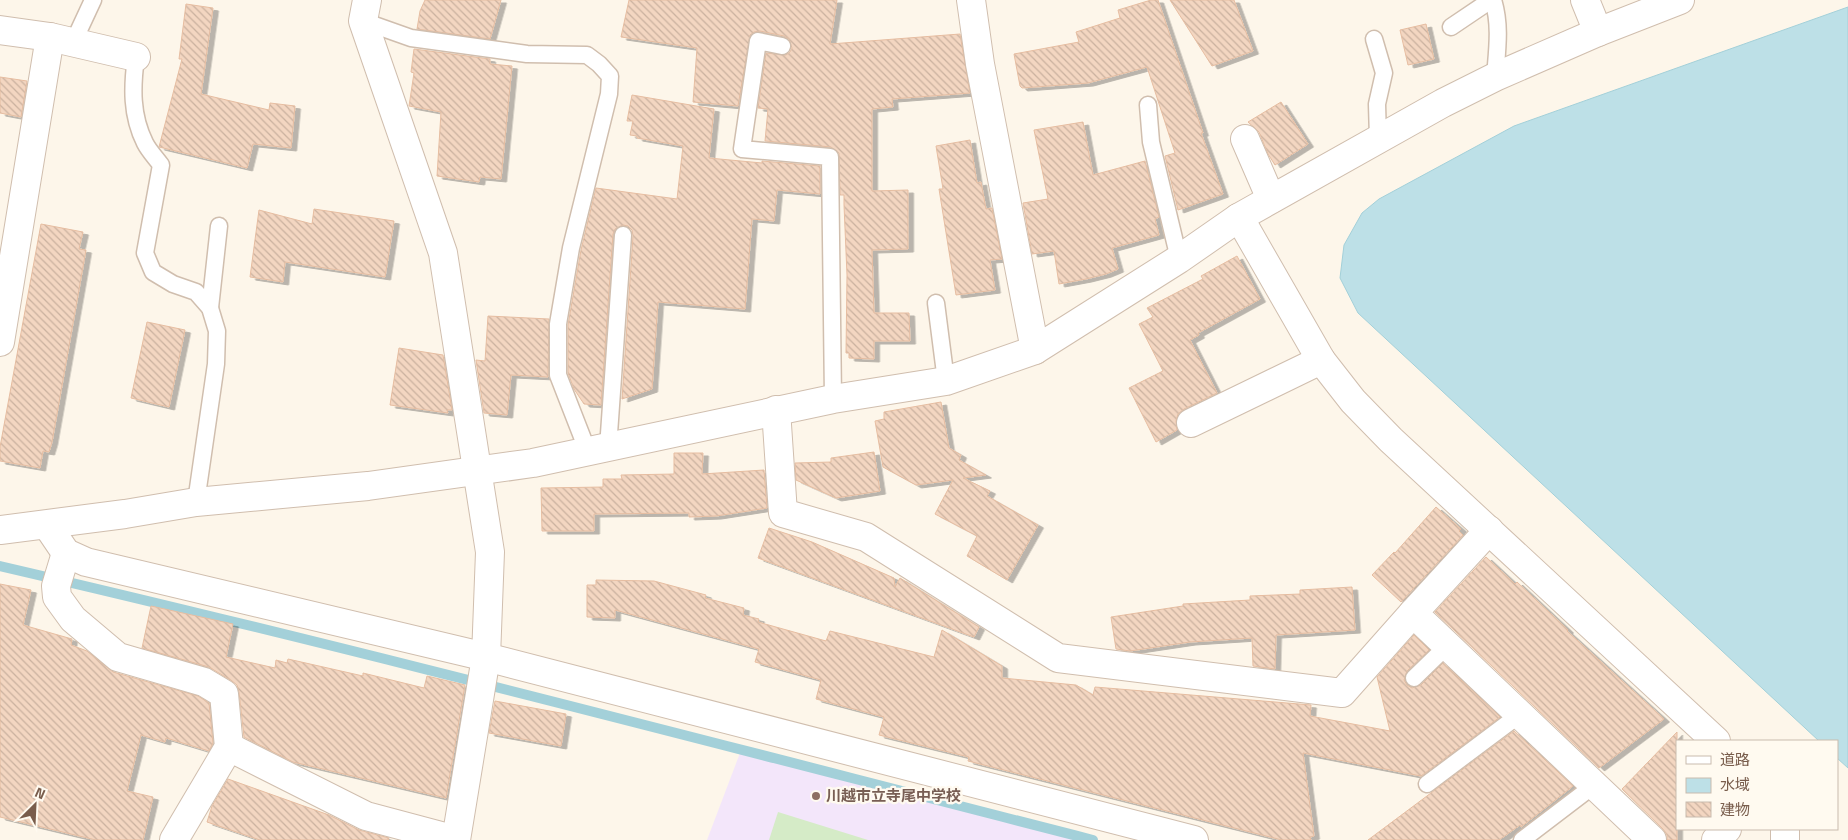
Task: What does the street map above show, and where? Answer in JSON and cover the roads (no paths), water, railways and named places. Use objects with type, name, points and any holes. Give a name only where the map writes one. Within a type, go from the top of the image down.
[{"type":"street","points":[[971,0],[982,74],[1035,350]]},
{"type":"street","points":[[1585,0],[1598,32]]},
{"type":"street","points":[[0,530],[47,525],[196,502],[368,486],[533,463],[776,410],[799,407],[833,398],[946,381],[1035,350],[1179,259],[1238,218],[1443,103],[1495,77],[1598,32],[1680,0]]},
{"type":"street","points":[[229,747],[366,816],[456,840],[486,657],[490,552],[443,253],[365,11]]},
{"type":"street","points":[[0,30],[62,40],[136,57]]},
{"type":"street","points":[[0,342],[62,40]]},
{"type":"street","points":[[1245,139],[1271,199]]},
{"type":"street","points":[[1238,218],[1321,360],[1353,401],[1391,440],[1715,740]]},
{"type":"street","points":[[1191,423],[1321,360]]},
{"type":"street","points":[[776,410],[783,513],[866,537],[1058,658],[1342,692],[1489,530]]},
{"type":"street","points":[[47,525],[66,553],[86,562],[486,657],[1194,840]]},
{"type":"street","points":[[66,553],[56,586],[57,597],[73,619],[118,657],[204,682],[224,694],[229,747],[174,840]]},
{"type":"street","points":[[1413,613],[1652,840]]},
{"type":"street","points":[[1716,840],[1726,830]]},
{"type":"lane","points":[[62,40],[93,0]]},
{"type":"lane","points":[[1451,27],[1492,0],[1498,14],[1495,77]]},
{"type":"lane","points":[[365,11],[411,38],[528,54],[588,55],[610,76],[609,94],[571,248],[558,324],[558,375],[598,450]]},
{"type":"lane","points":[[1374,39],[1384,73],[1377,104],[1378,139]]},
{"type":"lane","points":[[782,46],[758,41],[742,149],[830,157],[833,398]]},
{"type":"lane","points":[[136,57],[132,86],[135,117],[145,143],[161,166],[145,253],[153,272],[173,284],[196,292],[210,308],[217,330],[216,364],[196,502]]},
{"type":"lane","points":[[1148,105],[1151,142],[1179,259]]},
{"type":"lane","points":[[210,308],[219,226]]},
{"type":"lane","points":[[598,450],[623,235]]},
{"type":"lane","points":[[936,303],[946,381]]},
{"type":"lane","points":[[1414,678],[1447,646]]},
{"type":"lane","points":[[1427,784],[1519,715]]},
{"type":"lane","points":[[1522,840],[1593,786]]},
{"type":"water","points":[[1848,7],[1848,768],[1838,759],[1838,740],[1818,740],[1358,313],[1340,278],[1344,245],[1362,213],[1379,199],[1514,126]]},
{"type":"waterway","points":[[0,566],[411,666],[1093,840]]},
{"type":"place","name":"川越市立寺尾中学校","points":[[816,796]]}]
